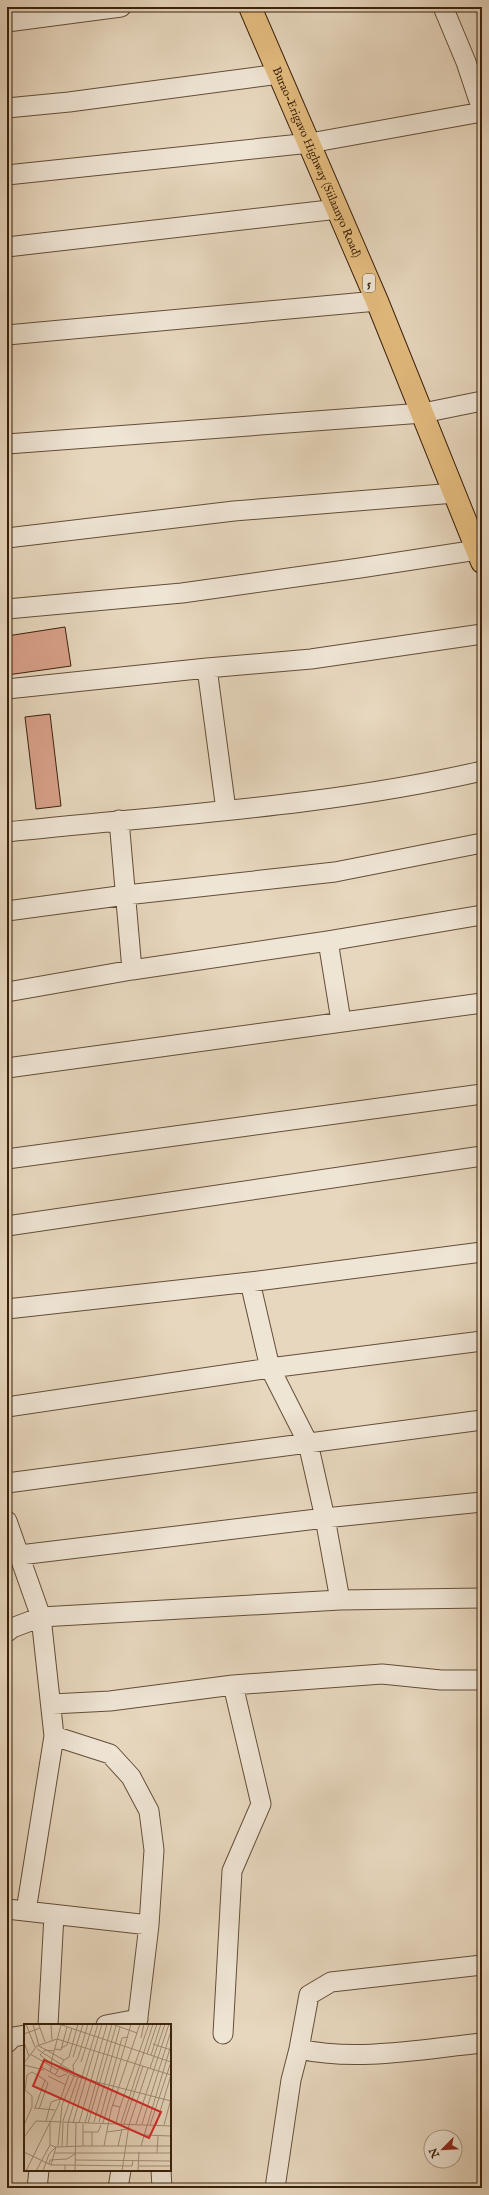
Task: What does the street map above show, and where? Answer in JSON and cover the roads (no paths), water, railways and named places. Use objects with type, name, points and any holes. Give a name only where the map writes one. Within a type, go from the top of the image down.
[{"type":"highway","name":"Burao-Erigavo Highway (Siilaanyo Road)","points":[[255,8],[279,74],[377,300],[479,556]]},
{"type":"street","points":[[7,22],[121,7]]},
{"type":"street","points":[[7,176],[310,143],[482,111],[466,62],[443,7]]},
{"type":"street","points":[[7,108],[69,102],[279,74]]},
{"type":"street","points":[[7,247],[338,209]]},
{"type":"street","points":[[7,335],[377,300]]},
{"type":"street","points":[[7,444],[423,413],[482,401]]},
{"type":"street","points":[[7,538],[234,511],[455,493]]},
{"type":"street","points":[[7,609],[182,593],[360,568],[479,556]]},
{"type":"street","points":[[7,689],[207,668],[312,659],[482,634]]},
{"type":"street","points":[[207,668],[226,810]]},
{"type":"street","points":[[7,832],[316,801],[445,780],[482,771]]},
{"type":"street","points":[[119,820],[132,970]]},
{"type":"street","points":[[7,912],[126,895],[335,872],[482,843]]},
{"type":"street","points":[[7,992],[132,970],[328,941],[482,915]]},
{"type":"street","points":[[328,941],[341,1021]]},
{"type":"street","points":[[7,1068],[341,1021],[482,1003]]},
{"type":"street","points":[[7,1159],[482,1094]]},
{"type":"street","points":[[7,1226],[482,1156]]},
{"type":"street","points":[[7,1309],[250,1282],[482,1252]]},
{"type":"street","points":[[250,1282],[270,1368],[308,1443],[325,1518],[340,1600]]},
{"type":"street","points":[[7,1407],[270,1368],[482,1341]]},
{"type":"street","points":[[7,1483],[482,1420]]},
{"type":"street","points":[[20,1555],[325,1518],[482,1502]]},
{"type":"street","points":[[7,1521],[41,1617],[52,1704],[54,1736],[26,1911]]},
{"type":"street","points":[[7,1632],[12,1628],[41,1617],[340,1600],[482,1598]]},
{"type":"street","points":[[52,1704],[110,1701],[233,1685],[382,1674],[441,1680],[482,1680]]},
{"type":"street","points":[[223,2034],[232,1871],[261,1804],[233,1685]]},
{"type":"street","points":[[54,1736],[110,1754],[131,1777],[149,1812],[154,1850],[149,1925],[137,2022],[116,2024]]},
{"type":"street","points":[[7,1909],[54,1916],[149,1925]]},
{"type":"street","points":[[48,2024],[54,1916]]},
{"type":"street","points":[[275,2188],[291,2080],[310,1995],[330,1982],[482,1965]]},
{"type":"street","points":[[7,2043],[13,2037],[24,2035]]},
{"type":"street","points":[[299,2048],[324,2054],[370,2054],[482,2043]]},
{"type":"street","points":[[37,2188],[38,2171]]},
{"type":"street","points":[[118,2188],[120,2171]]},
{"type":"street","points":[[161,2171],[162,2188]]}]
